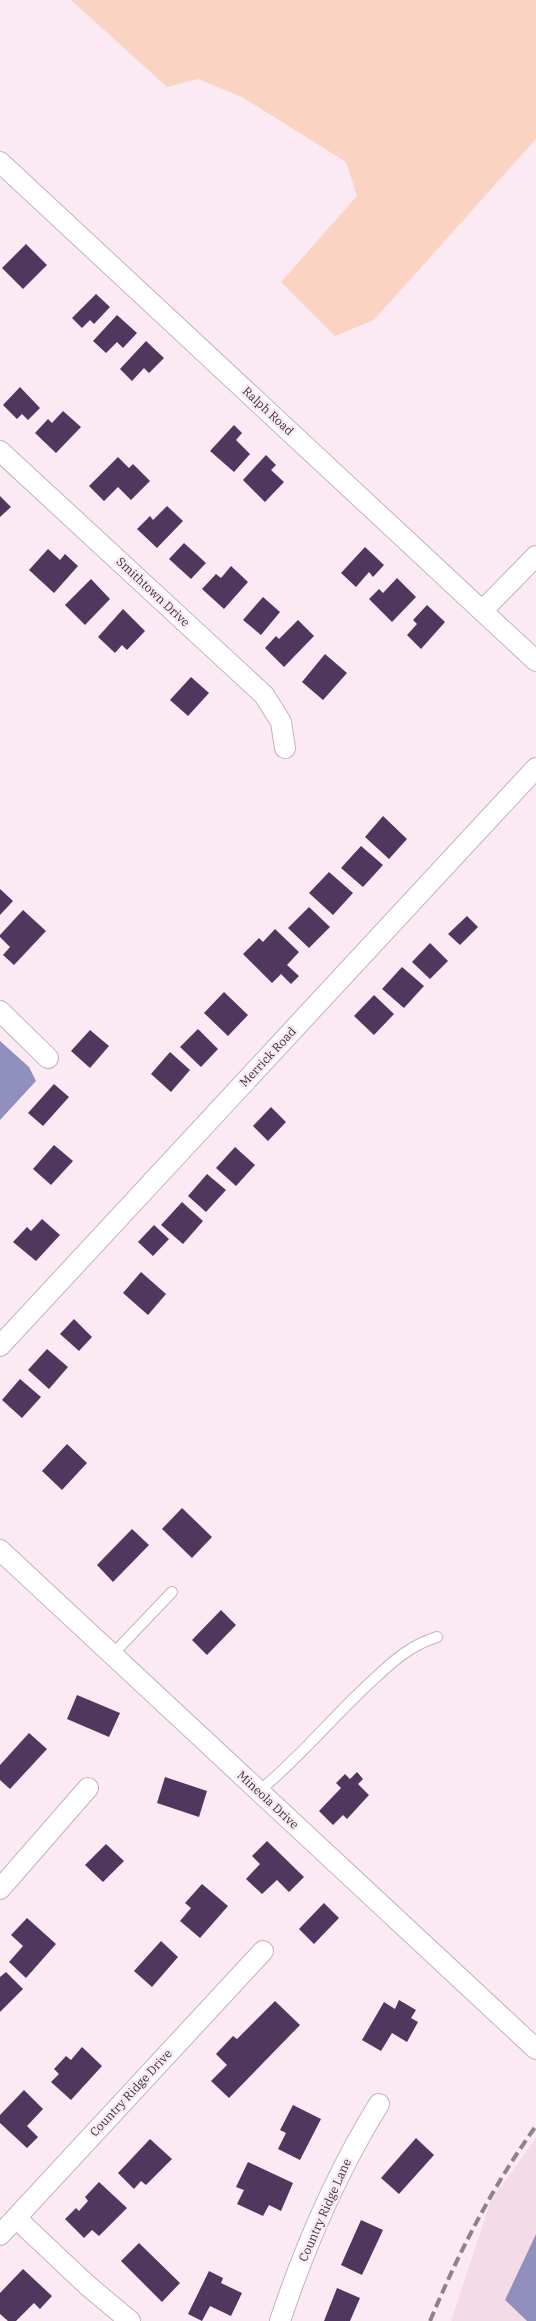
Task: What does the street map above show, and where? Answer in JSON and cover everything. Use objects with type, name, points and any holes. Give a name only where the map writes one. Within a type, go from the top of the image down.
[{"type":"street","name":"Ralph Road","points":[[0,162],[536,661]]},
{"type":"street","name":"Smithtown Drive","points":[[0,451],[264,695],[280,722],[286,748]]},
{"type":"street","points":[[482,611],[536,556]]},
{"type":"street","name":"Merrick Road","points":[[0,1346],[536,768]]},
{"type":"street","points":[[0,1011],[48,1058]]},
{"type":"street","name":"Mineola Drive","points":[[3,1559],[112,1654],[536,2049]]},
{"type":"street","points":[[0,1889],[88,1788]]},
{"type":"street","name":"Country Ridge Drive","points":[[0,2236],[263,1951]]},
{"type":"street","name":"Country Ridge Lane","points":[[280,2321],[311,2236],[350,2154],[379,2104]]},
{"type":"street","points":[[16,2218],[87,2286],[130,2321]]},
{"type":"lane","points":[[112,1654],[172,1592]]},
{"type":"lane","points":[[259,1791],[282,1773],[340,1711],[383,1670],[412,1647],[437,1638]]},
{"type":"shaded area","points":[[71,0],[536,0],[536,139],[374,320],[335,336],[281,282],[357,196],[346,162],[242,97],[198,79],[167,87]]},
{"type":"shaded area","points":[[536,2138],[536,2234],[505,2299],[527,2321],[451,2321],[491,2200]]},
{"type":"water","points":[[0,1041],[29,1067],[36,1081],[0,1120]]},
{"type":"water","points":[[536,2234],[536,2321],[527,2321],[505,2300]]},
{"type":"building","points":[[26,244],[47,265],[23,289],[2,268]]},
{"type":"building","points":[[96,294],[110,307],[94,324],[90,320],[82,328],[72,318]]},
{"type":"building","points":[[117,315],[137,333],[123,348],[117,342],[106,353],[93,341]]},
{"type":"building","points":[[146,341],[164,358],[149,373],[144,368],[132,381],[120,369]]},
{"type":"building","points":[[20,387],[40,408],[28,420],[22,414],[17,419],[3,405]]},
{"type":"building","points":[[63,411],[81,427],[56,453],[35,433],[48,419],[52,423]]},
{"type":"building","points":[[234,425],[242,433],[236,440],[250,454],[234,472],[210,451]]},
{"type":"building","points":[[266,455],[276,465],[271,470],[284,482],[265,502],[243,480]]},
{"type":"building","points":[[118,457],[129,468],[133,464],[150,481],[131,500],[118,487],[104,501],[89,486]]},
{"type":"building","points":[[0,496],[11,507],[0,517]]},
{"type":"building","points":[[167,506],[183,521],[157,548],[137,529],[150,516],[153,520]]},
{"type":"building","points":[[184,543],[206,563],[191,579],[169,559]]},
{"type":"building","points":[[365,547],[384,565],[373,577],[369,572],[356,587],[341,573]]},
{"type":"building","points":[[48,549],[60,560],[65,554],[78,566],[54,593],[29,570]]},
{"type":"building","points":[[231,566],[248,582],[224,609],[202,589],[216,574],[221,578]]},
{"type":"building","points":[[397,578],[416,597],[392,622],[369,599],[379,589],[383,593]]},
{"type":"building","points":[[91,579],[110,599],[85,625],[65,605]]},
{"type":"building","points":[[263,597],[280,612],[261,635],[243,620]]},
{"type":"building","points":[[427,605],[445,622],[421,649],[407,635],[417,624],[413,620]]},
{"type":"building","points":[[123,609],[145,631],[127,650],[122,645],[115,653],[98,637]]},
{"type":"building","points":[[298,620],[314,636],[284,667],[265,648],[276,636],[279,639]]},
{"type":"building","points":[[325,654],[347,673],[323,700],[302,682]]},
{"type":"building","points":[[191,677],[209,693],[188,716],[170,700]]},
{"type":"building","points":[[383,816],[407,839],[389,859],[365,837]]},
{"type":"building","points":[[361,846],[383,865],[363,887],[341,868]]},
{"type":"building","points":[[329,872],[353,893],[333,915],[309,893]]},
{"type":"building","points":[[0,889],[13,901],[0,915]]},
{"type":"building","points":[[309,907],[330,927],[309,948],[288,928]]},
{"type":"building","points":[[23,910],[46,931],[14,965],[3,955],[10,947],[0,935]]},
{"type":"building","points":[[467,916],[478,927],[460,945],[448,934]]},
{"type":"building","points":[[275,929],[299,952],[287,965],[299,976],[291,984],[281,974],[272,983],[243,954],[259,938],[263,942]]},
{"type":"building","points":[[430,943],[448,961],[430,979],[412,962]]},
{"type":"building","points":[[402,967],[424,986],[404,1008],[382,989]]},
{"type":"building","points":[[224,992],[248,1015],[228,1036],[204,1013]]},
{"type":"building","points":[[374,995],[394,1014],[374,1035],[354,1016]]},
{"type":"building","points":[[198,1029],[218,1049],[201,1067],[180,1047]]},
{"type":"building","points":[[90,1030],[109,1046],[90,1068],[71,1051]]},
{"type":"building","points":[[170,1052],[190,1070],[171,1092],[151,1074]]},
{"type":"building","points":[[54,1084],[69,1097],[43,1126],[28,1113]]},
{"type":"building","points":[[271,1107],[286,1122],[268,1141],[253,1126]]},
{"type":"building","points":[[54,1145],[73,1161],[51,1185],[33,1169]]},
{"type":"building","points":[[235,1147],[255,1165],[236,1186],[216,1168]]},
{"type":"building","points":[[207,1174],[226,1190],[206,1212],[188,1196]]},
{"type":"building","points":[[182,1202],[203,1221],[183,1244],[161,1225]]},
{"type":"building","points":[[42,1219],[60,1235],[36,1261],[13,1242],[27,1227],[31,1231]]},
{"type":"building","points":[[154,1225],[169,1239],[153,1256],[138,1242]]},
{"type":"building","points":[[141,1272],[166,1294],[148,1315],[123,1293]]},
{"type":"building","points":[[74,1319],[92,1337],[79,1351],[60,1334]]},
{"type":"building","points":[[47,1349],[68,1367],[49,1389],[28,1370]]},
{"type":"building","points":[[20,1379],[41,1397],[22,1418],[2,1400]]},
{"type":"building","points":[[67,1444],[87,1463],[62,1490],[42,1471]]},
{"type":"building","points":[[182,1508],[212,1537],[192,1558],[162,1529]]},
{"type":"building","points":[[132,1529],[149,1545],[113,1582],[97,1565]]},
{"type":"building","points":[[221,1610],[236,1625],[207,1655],[192,1640]]},
{"type":"building","points":[[77,1695],[120,1713],[109,1737],[67,1719]]},
{"type":"building","points":[[29,1733],[47,1749],[10,1789],[0,1780],[0,1765]]},
{"type":"building","points":[[357,1772],[363,1779],[358,1784],[369,1795],[347,1819],[343,1815],[333,1825],[319,1811],[341,1788],[336,1783],[345,1774],[350,1779]]},
{"type":"building","points":[[165,1777],[207,1791],[199,1817],[157,1803]]},
{"type":"building","points":[[267,1841],[304,1877],[289,1892],[277,1880],[262,1894],[246,1879],[260,1864],[252,1856]]},
{"type":"building","points":[[106,1844],[124,1861],[103,1882],[85,1865]]},
{"type":"building","points":[[202,1884],[228,1906],[200,1938],[180,1921],[191,1908],[185,1903]]},
{"type":"building","points":[[324,1903],[339,1918],[314,1944],[299,1929]]},
{"type":"building","points":[[27,1918],[56,1944],[26,1978],[9,1962],[23,1946],[11,1935]]},
{"type":"building","points":[[161,1941],[178,1957],[152,1987],[134,1971]]},
{"type":"building","points":[[6,1972],[23,1989],[0,2012],[0,1977]]},
{"type":"building","points":[[399,2000],[416,2010],[411,2018],[418,2022],[407,2042],[392,2033],[381,2051],[362,2040],[384,2002],[395,2009]]},
{"type":"building","points":[[275,2001],[300,2025],[229,2098],[211,2081],[227,2065],[216,2054],[233,2036],[237,2039]]},
{"type":"building","points":[[82,2047],[102,2066],[71,2100],[51,2082],[59,2074],[54,2069],[66,2056],[71,2060]]},
{"type":"building","points":[[24,2090],[43,2109],[27,2126],[38,2137],[27,2148],[0,2123],[0,2115]]},
{"type":"building","points":[[293,2105],[321,2119],[300,2160],[278,2149],[286,2133],[280,2130]]},
{"type":"building","points":[[416,2138],[434,2155],[399,2194],[381,2178]]},
{"type":"building","points":[[150,2139],[172,2159],[146,2185],[141,2181],[134,2189],[118,2173]]},
{"type":"building","points":[[248,2162],[293,2183],[281,2211],[269,2205],[263,2216],[237,2204],[244,2190],[236,2187]]},
{"type":"building","points":[[99,2182],[127,2208],[99,2236],[92,2230],[84,2238],[65,2219],[76,2208],[79,2211],[88,2201],[85,2197]]},
{"type":"building","points":[[361,2220],[383,2230],[362,2275],[341,2265]]},
{"type":"building","points":[[139,2243],[180,2283],[162,2302],[121,2261]]},
{"type":"building","points":[[23,2269],[52,2296],[40,2309],[34,2303],[16,2321],[8,2321],[0,2314],[0,2293]]},
{"type":"building","points":[[209,2271],[223,2278],[221,2283],[242,2293],[231,2316],[210,2306],[202,2321],[188,2314]]},
{"type":"building","points":[[337,2288],[360,2298],[350,2321],[324,2321]]},
{"type":"railway","points":[[430,2321],[477,2220],[505,2172],[536,2126]]}]
